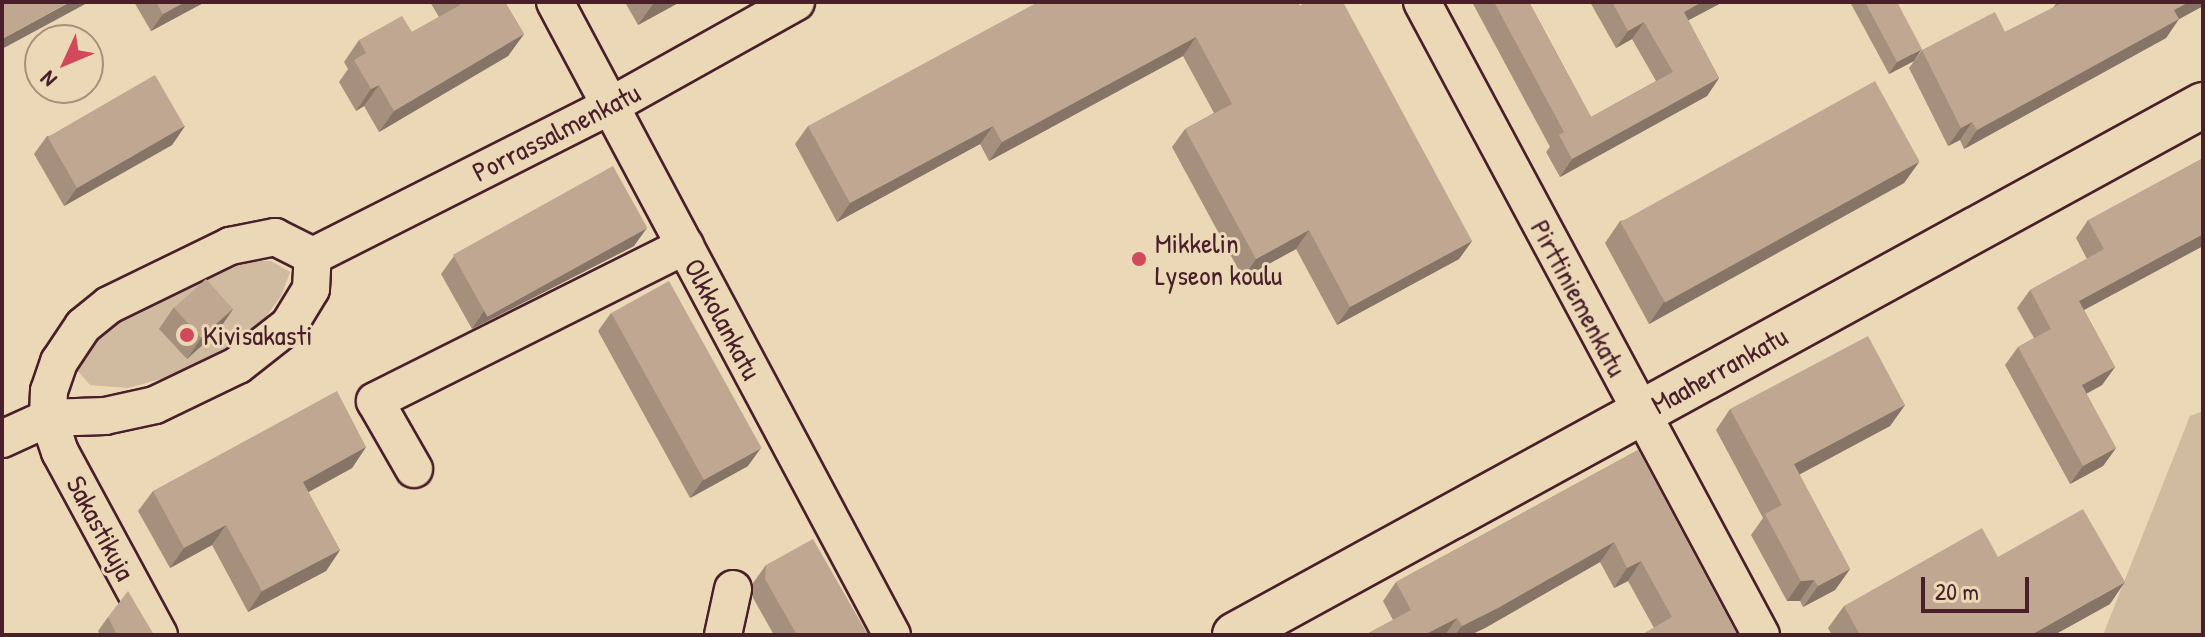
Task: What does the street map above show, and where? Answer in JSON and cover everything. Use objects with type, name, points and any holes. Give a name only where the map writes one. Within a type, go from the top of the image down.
[{"type":"main road","name":"Maaherrankatu","points":[[1235,635],[2203,105]]},
{"type":"street","name":"Olkkolankatu","points":[[555,2],[892,635]]},
{"type":"street","name":"Porrassalmenkatu","points":[[313,256],[610,106],[796,2]]},
{"type":"street","name":"Pirttiniemenkatu","points":[[1422,2],[1761,635]]},
{"type":"street","points":[[2,439],[48,418],[105,416],[155,405],[238,365],[289,325],[311,289],[313,256],[275,237],[230,246],[109,305],[67,344],[49,391],[48,418]]},
{"type":"street","points":[[414,469],[375,401],[685,246]]},
{"type":"street","name":"Sakastikuja","points":[[48,418],[60,452],[159,635]]},
{"type":"street","points":[[723,635],[733,589]]},
{"type":"shaded area","points":[[246,261],[271,261],[290,272],[281,296],[259,326],[225,348],[175,375],[128,388],[90,385],[76,369],[83,349],[117,323]]},
{"type":"shaded area","points":[[2203,411],[2203,635],[2103,635],[2190,416]]},
{"type":"building","points":[[2,2],[70,2],[30,24],[24,24],[24,27],[2,39]]},
{"type":"building","points":[[156,2],[185,2],[163,14]]},
{"type":"building","points":[[458,2],[505,2],[524,34],[394,111],[379,85],[371,89],[354,60],[366,53],[359,40],[402,16],[412,32],[460,5]]},
{"type":"building","points":[[1038,2],[1297,2],[1299,6],[1307,2],[1343,2],[1472,241],[1350,307],[1309,230],[1256,259],[1185,129],[1232,104],[1196,37],[1002,142],[993,126],[850,203],[808,126]]},
{"type":"building","points":[[1494,2],[1529,2],[1591,117],[1673,72],[1644,22],[1628,31],[1612,2],[1702,2],[1684,12],[1719,78],[1572,159],[1559,135],[1564,132]]},
{"type":"building","points":[[1865,2],[1897,2],[1922,49],[1897,62]]},
{"type":"building","points":[[2064,2],[2189,2],[2174,10],[2179,19],[1977,130],[1972,122],[1961,128],[1922,50],[1995,12],[2005,32]]},
{"type":"building","points":[[155,75],[185,126],[77,188],[48,137]]},
{"type":"building","points":[[1875,81],[1920,161],[1665,303],[1620,222]]},
{"type":"building","points":[[2203,158],[2203,234],[2079,301],[2115,367],[2082,385],[2116,448],[2083,466],[2018,347],[2051,329],[2030,290],[2104,249],[2088,220]]},
{"type":"building","points":[[613,166],[647,228],[487,317],[453,255]]},
{"type":"building","points":[[206,279],[233,309],[201,337],[174,308]]},
{"type":"building","points":[[669,281],[762,448],[704,480],[611,313]]},
{"type":"building","points":[[1868,336],[1905,405],[1794,464],[1850,569],[1818,586],[1814,580],[1801,581],[1765,514],[1782,505],[1730,409]]},
{"type":"building","points":[[337,391],[366,447],[303,482],[340,550],[262,591],[226,525],[184,548],[153,491]]},
{"type":"building","points":[[1638,450],[1737,635],[1641,635],[1672,617],[1641,561],[1627,568],[1614,542],[1462,626],[1457,618],[1424,635],[1365,635],[1411,610],[1396,582]]},
{"type":"building","points":[[2083,509],[2125,582],[2031,635],[1860,635],[1844,606],[1982,528],[1998,557]]},
{"type":"building","points":[[813,539],[868,635],[797,635],[765,579],[766,565]]},
{"type":"building","points":[[128,591],[154,635],[117,635],[108,617]]},
{"type":"place","name":"Mikkelin Lyseon koulu","points":[[1139,259]]},
{"type":"place","name":"Kivisakasti","points":[[187,335]]}]
